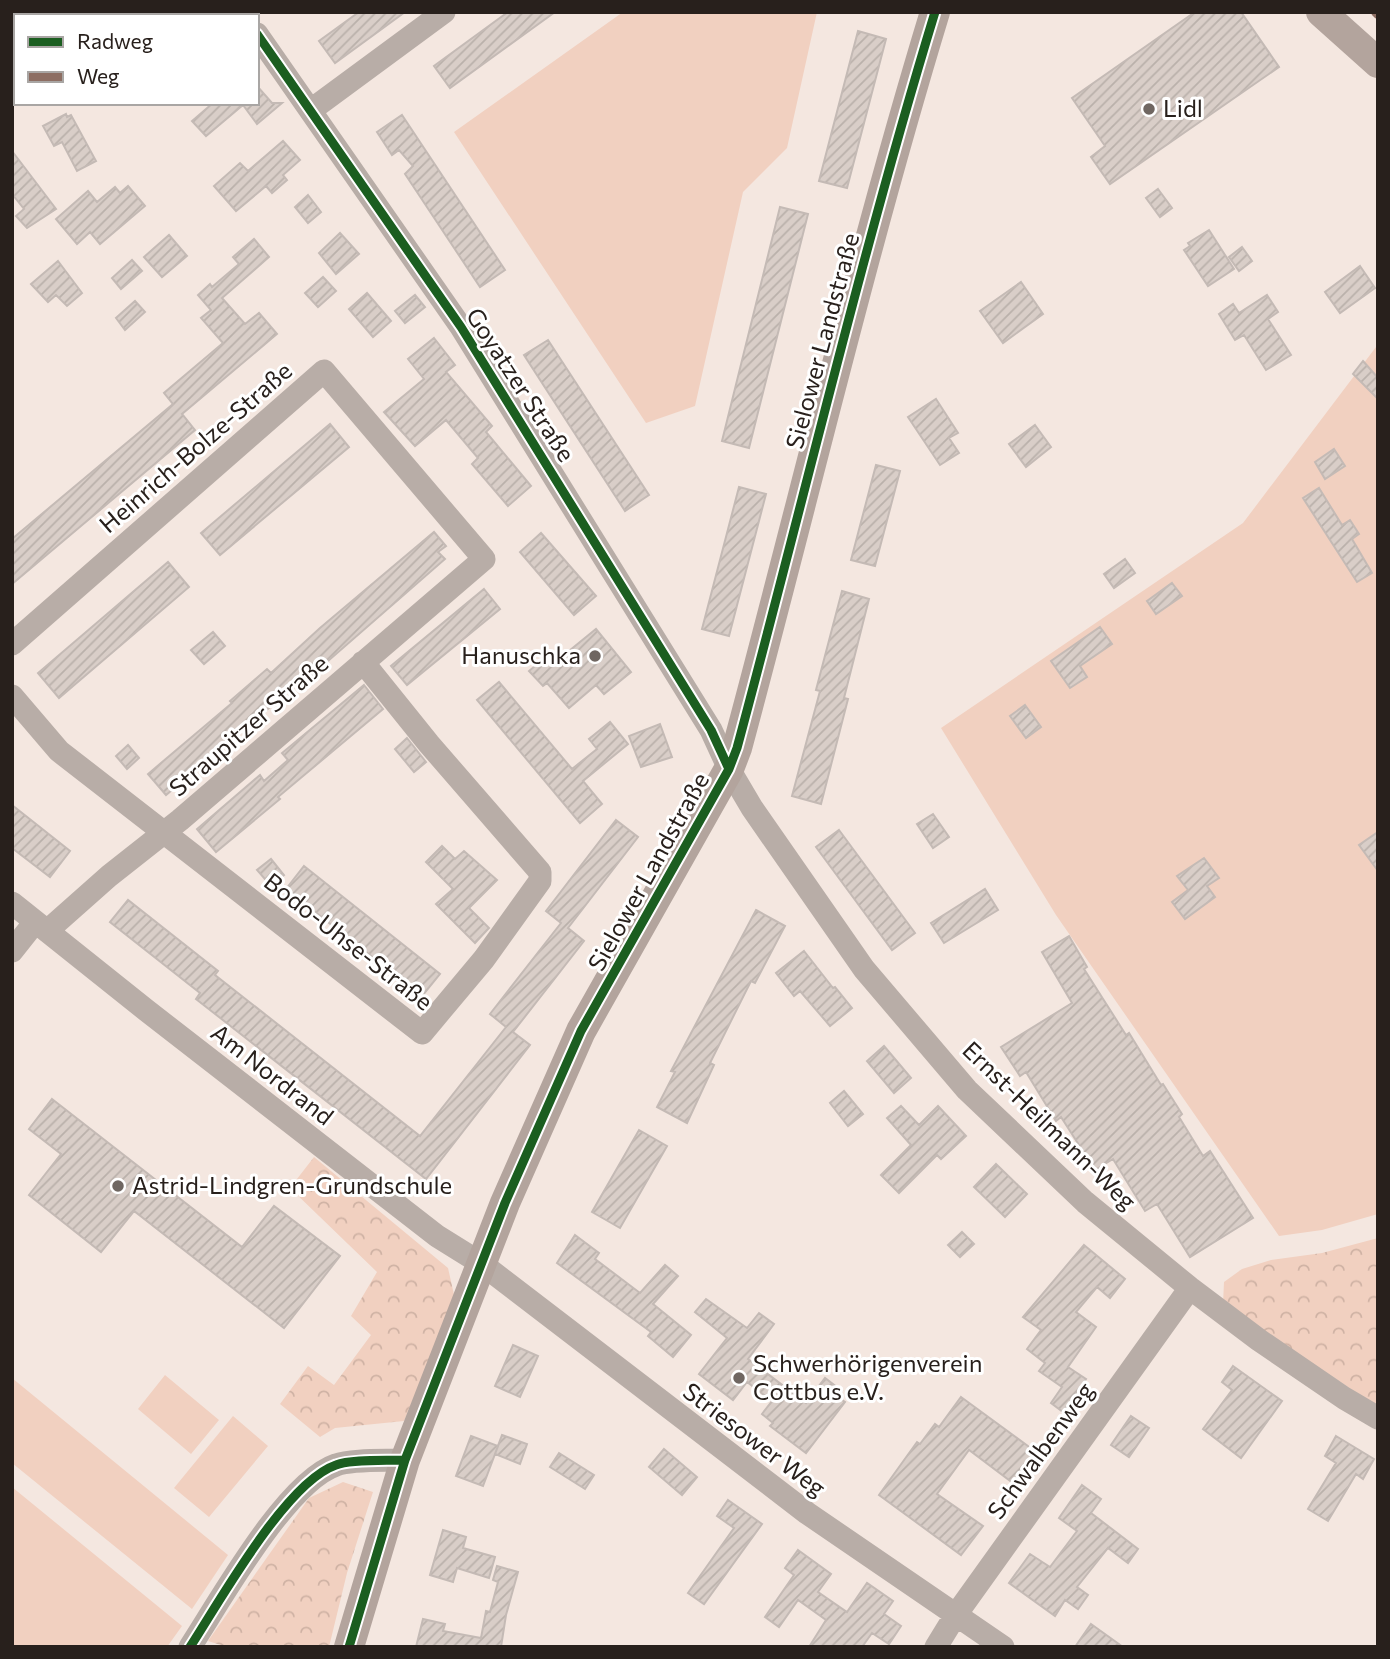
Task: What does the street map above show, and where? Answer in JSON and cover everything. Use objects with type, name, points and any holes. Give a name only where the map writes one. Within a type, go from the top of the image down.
[{"type":"main road","name":"Sielower Landstraße","points":[[349,1647],[405,1460],[505,1203],[581,1031],[729,769],[737,748],[785,571],[808,468],[936,12]]},
{"type":"main road","points":[[1321,12],[1373,57]]},
{"type":"main road","points":[[1341,12],[1373,57]]},
{"type":"street","points":[[311,110],[444,12]]},
{"type":"street","name":"Goyatzer Straße","points":[[259,37],[461,327],[704,719],[729,769]]},
{"type":"street","name":"Heinrich-Bolze-Straße","points":[[12,644],[324,371],[484,559]]},
{"type":"street","name":"Straupitzer Straße","points":[[41,926],[164,834],[484,559]]},
{"type":"street","name":"Bodo-Uhse-Straße","points":[[164,834],[422,1033],[500,936],[540,881],[540,872],[429,744],[363,662]]},
{"type":"street","points":[[12,696],[59,751],[164,834]]},
{"type":"street","name":"Ernst-Heilmann-Weg","points":[[729,769],[779,849],[864,969],[967,1090],[1085,1202],[1191,1288],[1259,1340],[1378,1418]]},
{"type":"street","name":"Am Nordrand","points":[[12,903],[437,1236],[482,1264]]},
{"type":"street","points":[[12,951],[41,926]]},
{"type":"street","name":"Striesower Weg","points":[[482,1264],[796,1505],[1003,1647]]},
{"type":"street","name":"Schwalbenweg","points":[[936,1647],[955,1616],[1191,1288]]},
{"type":"street","points":[[190,1647],[272,1523],[300,1488],[319,1473],[338,1464],[405,1460]]},
{"type":"green space","points":[[623,12],[817,12],[787,148],[743,192],[695,406],[646,423],[454,132]]},
{"type":"green space","points":[[1376,347],[1378,1214],[1322,1230],[1279,1236],[1056,915],[941,728],[1243,523]]},
{"type":"green space","points":[[314,1157],[448,1268],[455,1299],[404,1421],[335,1428],[320,1437],[280,1404],[308,1366],[334,1385],[371,1335],[351,1316],[377,1272],[290,1188]]},
{"type":"green space","points":[[1378,1238],[1378,1407],[1223,1304],[1224,1282],[1242,1269],[1271,1260],[1322,1253]]},
{"type":"green space","points":[[165,1375],[219,1420],[191,1454],[138,1409]]},
{"type":"green space","points":[[12,1378],[228,1555],[192,1609],[12,1463]]},
{"type":"green space","points":[[233,1416],[268,1446],[209,1517],[174,1488]]},
{"type":"green space","points":[[343,1482],[373,1492],[347,1573],[329,1647],[227,1647],[208,1641],[309,1498]]},
{"type":"green space","points":[[12,1487],[182,1626],[167,1647],[12,1647]]},
{"type":"building","points":[[359,12],[405,12],[335,63],[319,41]]},
{"type":"building","points":[[508,12],[555,12],[450,88],[434,66]]},
{"type":"building","name":"Lidl","points":[[1195,12],[1241,12],[1279,67],[1110,184],[1091,157],[1105,146],[1072,98]]},
{"type":"building","points":[[858,31],[886,39],[847,188],[819,181]]},
{"type":"building","points":[[259,88],[272,103],[282,103],[257,124],[243,105],[259,105]]},
{"type":"building","points":[[211,105],[243,105],[206,136],[192,121]]},
{"type":"building","points":[[66,114],[67,117],[71,115],[96,161],[77,171],[62,142],[54,146],[43,126]]},
{"type":"building","points":[[402,115],[505,270],[480,287],[405,174],[413,166],[399,150],[392,155],[377,132]]},
{"type":"building","points":[[283,141],[300,160],[283,175],[287,180],[272,193],[266,186],[236,211],[214,186],[240,163],[248,171]]},
{"type":"building","points":[[12,151],[56,209],[27,228],[16,216],[24,209],[12,194]]},
{"type":"building","points":[[128,186],[145,206],[100,244],[90,232],[77,244],[56,219],[88,191],[97,202],[115,187],[120,193]]},
{"type":"building","points":[[1158,189],[1172,208],[1160,217],[1146,198]]},
{"type":"building","points":[[308,195],[321,212],[308,223],[295,207]]},
{"type":"building","points":[[780,207],[808,214],[749,448],[722,441]]},
{"type":"building","points":[[1209,230],[1234,269],[1208,286],[1184,250],[1190,246],[1188,243]]},
{"type":"building","points":[[340,233],[359,254],[336,274],[319,253]]},
{"type":"building","points":[[169,235],[187,256],[162,277],[144,257]]},
{"type":"building","points":[[254,239],[269,257],[222,298],[245,324],[259,313],[277,334],[182,414],[195,430],[12,584],[12,539],[173,404],[164,393],[223,343],[201,318],[211,310],[198,295],[239,264],[233,257]]},
{"type":"building","points":[[1242,247],[1252,261],[1239,271],[1229,257]]},
{"type":"building","points":[[132,260],[142,271],[121,289],[112,278]]},
{"type":"building","points":[[58,261],[82,293],[67,306],[56,295],[48,302],[31,284]]},
{"type":"building","points":[[1360,266],[1375,288],[1340,313],[1325,292]]},
{"type":"building","points":[[323,277],[336,291],[318,307],[305,293]]},
{"type":"building","points":[[1021,282],[1043,314],[1003,343],[980,311]]},
{"type":"building","points":[[367,293],[391,321],[373,337],[349,309]]},
{"type":"building","points":[[415,295],[425,307],[405,323],[395,311]]},
{"type":"building","points":[[1267,295],[1278,312],[1268,319],[1291,355],[1266,370],[1244,335],[1235,340],[1219,314],[1233,304],[1239,313]]},
{"type":"building","points":[[135,301],[145,312],[125,330],[116,318]]},
{"type":"building","points":[[434,338],[455,365],[446,372],[492,426],[486,432],[531,486],[508,506],[472,464],[478,458],[446,420],[415,446],[384,412],[424,379],[408,359]]},
{"type":"building","points":[[548,340],[649,495],[625,511],[524,355]]},
{"type":"building","points":[[1363,361],[1378,378],[1378,399],[1353,374]]},
{"type":"building","points":[[936,399],[958,433],[949,438],[959,453],[940,465],[908,417]]},
{"type":"building","points":[[330,424],[349,447],[220,555],[201,533]]},
{"type":"building","points":[[1035,425],[1051,447],[1026,467],[1009,444]]},
{"type":"building","points":[[1334,449],[1345,466],[1325,479],[1315,462]]},
{"type":"building","points":[[876,465],[900,471],[875,566],[851,560]]},
{"type":"building","points":[[739,487],[766,494],[729,636],[702,629]]},
{"type":"building","points":[[1319,488],[1342,525],[1350,520],[1359,534],[1352,539],[1372,573],[1357,582],[1303,498]]},
{"type":"building","points":[[434,532],[446,546],[438,552],[445,559],[304,682],[302,680],[166,795],[148,774],[232,703],[230,701],[267,669],[271,673]]},
{"type":"building","points":[[541,533],[596,596],[574,615],[520,552]]},
{"type":"building","points":[[1125,559],[1135,573],[1114,588],[1104,574]]},
{"type":"building","points":[[168,562],[189,587],[59,698],[38,673]]},
{"type":"building","points":[[1172,583],[1182,596],[1156,614],[1147,601]]},
{"type":"building","points":[[484,589],[500,609],[407,685],[391,666]]},
{"type":"building","points":[[842,591],[869,599],[844,698],[848,699],[821,804],[792,796],[820,691],[816,690]]},
{"type":"building","points":[[1100,627],[1112,644],[1080,666],[1087,677],[1070,688],[1051,661]]},
{"type":"building","points":[[596,629],[631,672],[604,694],[596,685],[569,708],[547,683],[543,686],[529,671],[547,656],[553,664]]},
{"type":"building","points":[[213,632],[225,646],[204,664],[191,650]]},
{"type":"building","points":[[499,682],[572,769],[597,749],[589,739],[610,722],[628,744],[583,781],[602,804],[580,823],[477,700]]},
{"type":"building","points":[[364,685],[383,709],[216,852],[197,829],[260,775],[264,781],[288,760],[282,753]]},
{"type":"building","points":[[1025,705],[1041,727],[1026,738],[1010,716]]},
{"type":"building","points":[[660,724],[672,757],[641,767],[629,736]]},
{"type":"building","points":[[407,738],[426,762],[414,772],[395,749]]},
{"type":"building","points":[[128,745],[139,758],[127,769],[116,756]]},
{"type":"building","points":[[12,805],[70,851],[50,877],[12,848]]},
{"type":"building","points":[[933,814],[949,837],[933,848],[917,824]]},
{"type":"building","points":[[616,820],[638,837],[568,928],[584,941],[513,1032],[530,1045],[426,1179],[196,999],[200,993],[110,922],[128,900],[218,971],[215,975],[420,1136],[506,1027],[490,1014],[561,923],[546,911]]},
{"type":"building","points":[[839,830],[915,933],[892,950],[816,847]]},
{"type":"building","points":[[1378,832],[1378,871],[1359,845]]},
{"type":"building","points":[[442,846],[455,859],[464,851],[497,880],[469,908],[489,928],[475,943],[436,904],[453,889],[426,862]]},
{"type":"building","points":[[1204,858],[1219,878],[1207,886],[1215,897],[1185,919],[1172,902],[1188,890],[1177,876]]},
{"type":"building","points":[[271,859],[284,875],[271,886],[257,870]]},
{"type":"building","points":[[304,866],[440,974],[422,996],[286,889]]},
{"type":"building","points":[[985,889],[998,910],[944,943],[931,923]]},
{"type":"building","points":[[756,910],[785,926],[755,983],[751,981],[710,1063],[714,1065],[687,1123],[657,1107],[675,1072],[671,1071]]},
{"type":"building","points":[[1069,936],[1087,967],[1084,969],[1126,1035],[1129,1033],[1161,1085],[1163,1084],[1203,1156],[1210,1151],[1253,1218],[1190,1257],[1157,1204],[1145,1211],[1113,1159],[1095,1170],[1061,1117],[1056,1121],[1026,1072],[1020,1076],[1001,1047],[1072,1003],[1042,952]]},
{"type":"building","points":[[804,951],[852,1008],[830,1026],[800,991],[794,996],[776,973]]},
{"type":"building","points":[[884,1046],[911,1078],[894,1093],[867,1061]]},
{"type":"building","points":[[844,1091],[863,1114],[848,1126],[830,1103]]},
{"type":"building","points":[[52,1099],[242,1247],[274,1206],[340,1256],[284,1328],[134,1211],[101,1252],[29,1195],[61,1154],[29,1129]]},
{"type":"building","points":[[901,1106],[919,1125],[938,1106],[966,1136],[941,1159],[937,1155],[899,1193],[881,1175],[911,1145],[887,1118]]},
{"type":"building","points":[[639,1130],[667,1146],[620,1228],[592,1212]]},
{"type":"building","points":[[996,1164],[1027,1194],[1005,1217],[974,1187]]},
{"type":"building","points":[[962,1232],[974,1244],[960,1257],[948,1245]]},
{"type":"building","points":[[575,1235],[599,1253],[595,1259],[640,1293],[665,1265],[678,1276],[653,1304],[691,1335],[673,1357],[648,1336],[651,1332],[557,1263]]},
{"type":"building","points":[[1084,1245],[1125,1279],[1110,1298],[1097,1287],[1076,1312],[1096,1327],[1068,1367],[1086,1379],[1063,1412],[1051,1403],[1062,1387],[1039,1371],[1045,1363],[1027,1349],[1041,1330],[1023,1317]]},
{"type":"building","points":[[706,1299],[747,1328],[759,1313],[774,1324],[748,1359],[806,1403],[825,1378],[842,1391],[838,1397],[845,1402],[806,1453],[770,1426],[773,1423],[762,1414],[772,1401],[747,1382],[733,1400],[699,1374],[727,1338],[695,1312]]},
{"type":"building","points":[[513,1345],[538,1356],[520,1397],[495,1386]]},
{"type":"building","points":[[1233,1366],[1282,1401],[1241,1458],[1203,1429],[1232,1390],[1222,1382]]},
{"type":"building","points":[[961,1397],[1036,1452],[1013,1483],[969,1450],[937,1494],[983,1526],[961,1555],[879,1495],[917,1442],[920,1444],[935,1424],[939,1427]]},
{"type":"building","points":[[1131,1416],[1149,1428],[1129,1457],[1111,1445]]},
{"type":"building","points":[[502,1435],[527,1444],[520,1464],[495,1454]]},
{"type":"building","points":[[471,1436],[498,1446],[483,1486],[456,1476]]},
{"type":"building","points":[[1336,1436],[1374,1459],[1363,1479],[1356,1474],[1328,1521],[1308,1509],[1336,1463],[1325,1456]]},
{"type":"building","points":[[664,1449],[697,1477],[682,1495],[649,1467]]},
{"type":"building","points":[[559,1453],[594,1475],[585,1489],[550,1467]]},
{"type":"building","points":[[1082,1485],[1101,1499],[1091,1513],[1138,1549],[1128,1563],[1108,1548],[1077,1587],[1088,1595],[1078,1609],[1065,1600],[1055,1616],[1009,1583],[1030,1554],[1050,1567],[1077,1531],[1059,1518]]},
{"type":"building","points":[[728,1500],[762,1524],[704,1604],[688,1593],[734,1528],[717,1516]]},
{"type":"building","points":[[443,1530],[466,1537],[463,1548],[495,1557],[489,1578],[457,1568],[453,1582],[430,1575]]},
{"type":"building","points":[[798,1550],[831,1574],[818,1592],[847,1612],[867,1583],[893,1601],[884,1614],[901,1626],[889,1644],[872,1633],[862,1647],[809,1647],[826,1620],[798,1600],[779,1627],[765,1617],[794,1575],[785,1568]]},
{"type":"building","points":[[497,1566],[518,1572],[506,1615],[501,1647],[416,1647],[423,1619],[445,1624],[443,1631],[481,1638],[486,1611],[490,1612],[498,1582],[493,1580]]},
{"type":"building","points":[[1091,1624],[1123,1647],[1075,1647]]},
{"type":"marked path","points":[[1374,12],[1378,16]]},
{"type":"cycle path","points":[[349,1647],[405,1460],[505,1203],[581,1031],[729,769],[737,748],[857,287],[935,12]]},
{"type":"cycle path","points":[[259,37],[461,327],[711,730],[729,769]]},
{"type":"cycle path","points":[[190,1647],[256,1545],[296,1494],[317,1476],[336,1465],[360,1461],[405,1460]]},
{"type":"place","name":"Lidl","points":[[1149,109]]},
{"type":"place","name":"Hanuschka","points":[[595,656]]},
{"type":"place","name":"Astrid-Lindgren-Grundschule","points":[[118,1186]]},
{"type":"place","name":"Schwerhörigenverein Cottbus e.V.","points":[[739,1378]]}]
